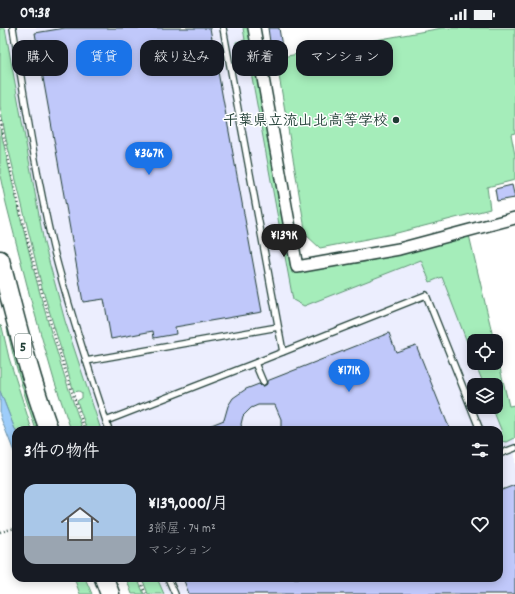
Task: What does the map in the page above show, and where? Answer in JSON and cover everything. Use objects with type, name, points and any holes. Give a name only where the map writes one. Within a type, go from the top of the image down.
[{"type":"main road","name":"5","points":[[0,260],[42,411],[48,426]]},
{"type":"main road","points":[[106,582],[110,594]]},
{"type":"street","points":[[254,28],[297,267],[399,249],[515,218]]},
{"type":"lane","points":[[13,28],[34,152],[51,238],[77,334],[108,426]]},
{"type":"lane","points":[[223,28],[283,352]]},
{"type":"lane","points":[[106,422],[426,295],[478,426]]},
{"type":"lane","points":[[86,362],[278,327]]},
{"type":"lane","points":[[254,363],[263,382]]},
{"type":"lane","points":[[503,452],[515,448]]},
{"type":"lane","points":[[170,582],[175,594]]},
{"type":"path","points":[[0,117],[36,274],[65,371],[84,426]]},
{"type":"path","points":[[0,532],[12,529]]},
{"type":"path","points":[[141,582],[146,594]]},
{"type":"shaded area","points":[[0,28],[248,28],[250,40],[232,40],[232,76],[257,76],[292,274],[364,262],[410,252],[469,235],[492,334],[467,334],[467,370],[500,370],[502,378],[467,378],[467,414],[503,414],[503,381],[509,406],[515,405],[515,594],[164,594],[159,582],[503,582],[503,426],[100,426],[65,321],[44,243]]},
{"type":"green space","points":[[0,28],[5,28],[12,67],[12,76],[14,76],[44,243],[65,321],[100,426],[86,426],[77,401],[82,398],[82,393],[79,391],[74,392],[42,287],[6,139],[0,106]]},
{"type":"green space","points":[[243,28],[248,28],[250,40],[245,40]]},
{"type":"green space","name":"千葉県立流山北高等学校","points":[[442,28],[515,28],[515,133],[511,134],[515,155],[515,180],[487,187],[490,209],[393,234],[320,248],[306,235],[279,76],[288,76],[288,56],[296,54],[296,76],[393,76],[393,40],[376,40]]},
{"type":"green space","points":[[252,76],[257,76],[292,273],[364,262],[410,252],[469,235],[492,334],[467,334],[467,342],[442,277],[430,282],[421,260],[304,306],[293,300]]},
{"type":"green space","points":[[0,127],[36,280],[58,355],[82,426],[70,426],[54,380],[30,297],[0,176]]},
{"type":"green space","points":[[0,325],[2,327],[9,358],[31,426],[14,426],[0,391]]},
{"type":"green space","points":[[8,327],[40,426],[35,426],[20,379]]},
{"type":"green space","points":[[478,370],[500,370],[502,378],[481,378]]},
{"type":"green space","points":[[503,381],[509,406],[515,405],[515,438],[507,442],[503,442],[503,426],[500,426],[495,414],[503,414]]},
{"type":"green space","points":[[76,582],[87,582],[92,594],[80,594]]},
{"type":"green space","points":[[128,582],[139,582],[144,594],[132,594]]},
{"type":"green space","points":[[144,582],[159,582],[164,594],[148,594]]},
{"type":"water","points":[[0,391],[14,426],[12,426],[12,447],[0,416]]},
{"type":"building","points":[[65,28],[210,28],[212,40],[140,40],[140,76],[219,76],[262,312],[175,327],[176,334],[154,338],[153,331],[111,339],[104,299],[83,302],[43,76],[68,76],[68,40],[36,40],[35,33]]},
{"type":"building","points":[[268,28],[279,28],[281,40],[270,40]]},
{"type":"building","points":[[512,185],[515,198],[497,201],[495,189]]},
{"type":"building","points":[[389,333],[396,352],[416,345],[448,426],[281,426],[281,419],[275,405],[258,405],[251,408],[243,416],[241,426],[209,426],[224,420],[228,406],[233,398],[246,389],[259,384],[264,386],[267,384],[267,381]]},
{"type":"building","points":[[515,485],[515,594],[189,594],[184,582],[503,582],[503,490]]},
{"type":"place","name":"千葉県立流山北高等学校","points":[[396,120]]}]
